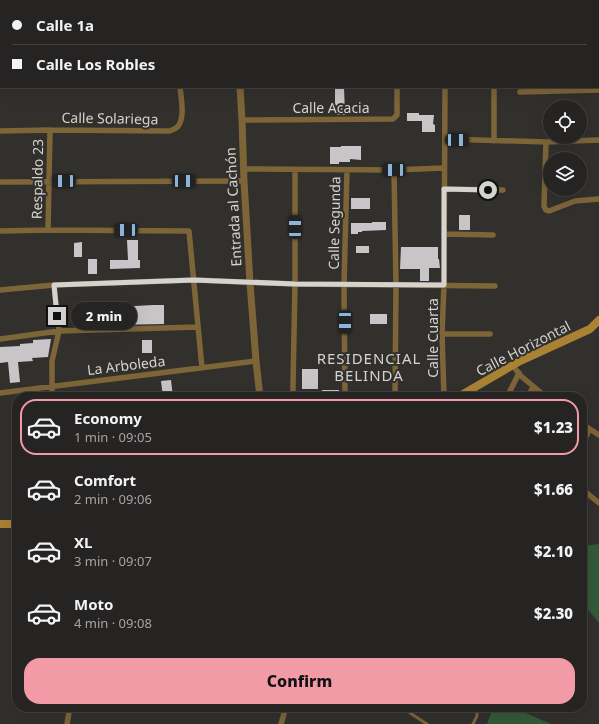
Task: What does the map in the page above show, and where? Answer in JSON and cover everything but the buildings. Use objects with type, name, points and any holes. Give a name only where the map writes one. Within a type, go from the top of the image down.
[{"type":"main road","name":"Calle Horizontal","points":[[467,392],[520,361],[590,329],[599,320]]},
{"type":"main road","points":[[0,524],[12,524]]},
{"type":"street","name":"Calle Solariega","points":[[0,131],[170,131],[180,124],[182,118],[180,88]]},
{"type":"street","name":"Entrada al Cachón","points":[[240,88],[250,283],[259,392]]},
{"type":"street","name":"Calle Cuarta","points":[[444,392],[442,334],[444,285],[445,88]]},
{"type":"street","points":[[494,88],[494,141]]},
{"type":"street","points":[[520,92],[548,89],[599,90]]},
{"type":"street","name":"Calle Acacia","points":[[242,120],[393,119],[397,115],[397,90]]},
{"type":"street","name":"Respaldo 23","points":[[48,230],[50,130]]},
{"type":"street","points":[[445,140],[543,142]]},
{"type":"street","points":[[587,140],[599,140]]},
{"type":"street","points":[[546,144],[544,206],[546,210],[549,211],[575,201],[599,199]]},
{"type":"street","points":[[244,169],[394,170],[444,168]]},
{"type":"street","points":[[293,392],[295,284],[295,170]]},
{"type":"street","name":"Calle Segunda","points":[[345,392],[344,285],[347,170]]},
{"type":"street","points":[[394,170],[396,285],[395,392]]},
{"type":"street","points":[[0,182],[244,180]]},
{"type":"street","points":[[444,189],[503,190]]},
{"type":"street","points":[[0,231],[189,231],[202,368]]},
{"type":"street","points":[[444,234],[493,235]]},
{"type":"street","points":[[0,290],[54,285],[194,280],[344,285],[494,286]]},
{"type":"street","points":[[52,392],[52,361],[59,332],[54,285]]},
{"type":"street","points":[[0,339],[59,332],[198,326]]},
{"type":"street","points":[[442,334],[490,334]]},
{"type":"street","name":"La Arboleda","points":[[0,393],[256,361]]},
{"type":"street","points":[[512,366],[540,392]]},
{"type":"street","points":[[510,392],[519,373]]},
{"type":"street","points":[[530,392],[533,387]]},
{"type":"street","points":[[587,428],[599,435]]},
{"type":"street","points":[[587,436],[590,430]]},
{"type":"street","points":[[587,493],[599,503]]},
{"type":"street","points":[[67,724],[69,712]]},
{"type":"street","points":[[281,724],[285,712]]},
{"type":"lane","points":[[474,724],[477,712]]},
{"type":"lane","points":[[410,714],[427,724]]},
{"type":"green space","points":[[599,544],[599,623],[587,608],[587,545]]},
{"type":"green space","points":[[491,712],[523,712],[551,724],[487,724]]},
{"type":"district","name":"RESIDENCIAL BELINDA","points":[[369,366]]},
{"type":"route","points":[[57,316],[54,285],[194,280],[295,284],[444,285],[444,189],[488,190]]}]
